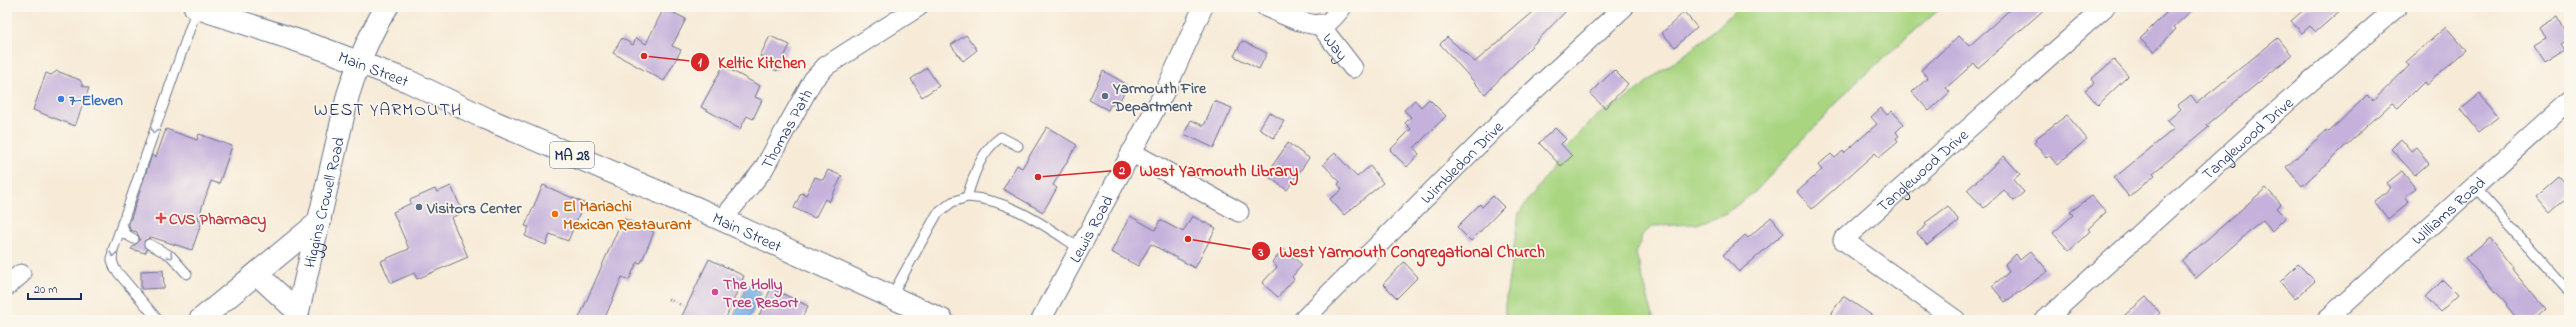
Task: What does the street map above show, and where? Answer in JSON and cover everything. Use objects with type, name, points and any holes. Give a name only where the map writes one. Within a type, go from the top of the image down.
[{"type":"main road","name":"Main Street","points":[[196,7],[359,62],[722,220],[942,320]]},
{"type":"main road","name":"Higgins Crowell Road","points":[[297,316],[348,95],[359,62],[378,20],[388,7]]},
{"type":"main road","points":[[200,320],[320,221]]},
{"type":"main road","points":[[257,274],[297,316]]},
{"type":"street","name":"Thomas Path","points":[[722,220],[763,170],[809,86],[826,66],[918,7]]},
{"type":"street","name":"Lewis Road","points":[[1041,320],[1167,87],[1203,7]]},
{"type":"street","points":[[1266,7],[1303,22],[1319,24],[1327,23],[1342,7]]},
{"type":"street","name":"Wimbledon Drive","points":[[1303,320],[1502,121],[1624,7]]},
{"type":"street","name":"Tanglewood Drive","points":[[1956,320],[1843,240],[2104,7]]},
{"type":"street","name":"Tanglewood Drive","points":[[2045,320],[2255,130],[2397,7]]},
{"type":"street","name":"Way","points":[[1319,24],[1353,68]]},
{"type":"street","name":"Williams Road","points":[[2326,320],[2569,101]]},
{"type":"street","points":[[1131,152],[1238,212]]},
{"type":"lane","points":[[158,320],[115,269],[112,260],[122,223],[196,7]]},
{"type":"lane","points":[[967,197],[975,171],[990,145],[1001,137],[1018,146]]},
{"type":"lane","points":[[2475,187],[2569,292]]},
{"type":"lane","points":[[892,296],[937,214],[952,202],[967,197],[983,198],[1009,206],[1079,248]]},
{"type":"lane","points":[[122,223],[125,234],[134,239]]},
{"type":"lane","points":[[149,244],[171,256],[186,274]]},
{"type":"path","points":[[668,299],[686,307]]},
{"type":"green space","points":[[1738,7],[1942,7],[1852,86],[1756,191],[1726,213],[1697,224],[1653,226],[1642,235],[1636,254],[1654,320],[1505,320],[1505,304],[1519,213],[1562,154],[1586,126],[1598,115],[1626,99],[1662,70],[1682,57],[1719,26]]},
{"type":"water","points":[[747,285],[762,292],[749,320],[732,320]]},
{"type":"building","points":[[1539,7],[1570,7],[1485,94],[1440,44],[1447,37],[1475,62]]},
{"type":"building","points":[[2013,7],[2047,7],[1978,68],[1974,63],[1946,88],[1950,92],[1929,111],[1912,92],[1928,78],[1921,70],[1959,36],[1969,46]]},
{"type":"building","points":[[2172,7],[2195,7],[2174,27],[2176,29],[2154,52],[2140,39]]},
{"type":"building","points":[[2307,7],[2344,7],[2316,32],[2310,26],[2302,33],[2291,21]]},
{"type":"building","points":[[664,8],[686,19],[672,46],[681,50],[664,81],[613,53],[622,38],[633,45],[636,38],[646,44]]},
{"type":"building","points":[[1684,12],[1697,27],[1675,47],[1662,33]]},
{"type":"building","points":[[2558,16],[2569,38],[2561,43],[2565,49],[2544,62],[2534,46],[2546,39],[2540,27]]},
{"type":"building","points":[[2446,27],[2466,50],[2426,85],[2424,82],[2398,108],[2392,103],[2302,186],[2286,167],[2327,130],[2329,132],[2367,95],[2373,101],[2409,66],[2406,62]]},
{"type":"building","points":[[966,35],[977,50],[963,61],[951,45]]},
{"type":"building","points":[[770,36],[790,45],[777,71],[764,65],[767,59],[760,56]]},
{"type":"building","points":[[2278,38],[2292,55],[2207,125],[2209,127],[2153,173],[2155,175],[2129,197],[2114,178],[2174,129],[2167,121],[2181,109],[2178,105],[2191,95],[2197,103]]},
{"type":"building","points":[[1242,41],[1267,53],[1259,69],[1234,56]]},
{"type":"building","points":[[2114,60],[2128,76],[2098,105],[2085,90],[2094,83],[2091,79]]},
{"type":"building","points":[[723,66],[760,86],[755,97],[762,100],[753,119],[747,116],[740,129],[701,107]]},
{"type":"building","points":[[927,68],[939,86],[922,97],[911,79]]},
{"type":"building","points":[[1614,70],[1628,84],[1605,108],[1590,94]]},
{"type":"building","name":"7-Eleven","points":[[57,71],[80,80],[83,86],[89,88],[75,126],[33,110],[46,73],[51,75]]},
{"type":"building","points":[[1103,71],[1128,85],[1117,106],[1111,104],[1108,110],[1089,100]]},
{"type":"building","points":[[2480,94],[2498,117],[2479,132],[2461,109]]},
{"type":"building","points":[[1429,99],[1446,116],[1414,148],[1419,154],[1407,167],[1390,150],[1411,129],[1405,123],[1411,117],[1404,110],[1415,100],[1421,107]]},
{"type":"building","points":[[1214,101],[1232,108],[1214,148],[1184,134],[1191,120],[1204,126]]},
{"type":"building","points":[[1881,108],[1887,115],[1892,111],[1904,124],[1896,132],[1899,136],[1896,138],[1898,141],[1879,157],[1875,153],[1812,209],[1797,192],[1822,170],[1818,165],[1831,154],[1835,158],[1843,151],[1844,153],[1877,124],[1871,117]]},
{"type":"building","points":[[1269,112],[1284,121],[1274,138],[1259,129]]},
{"type":"building","points":[[2067,115],[2087,139],[2057,165],[2049,155],[2047,158],[2034,143],[2036,141],[2035,139]]},
{"type":"building","points":[[1047,127],[1077,145],[1053,185],[1057,188],[1043,212],[1003,189],[1017,165],[1022,168]]},
{"type":"building","points":[[1555,128],[1566,139],[1561,144],[1572,156],[1561,166],[1539,143]]},
{"type":"building","name":"CVS Pharmacy","points":[[166,129],[197,140],[199,134],[232,146],[219,184],[211,181],[198,219],[202,221],[192,250],[151,237],[144,241],[147,250],[145,253],[131,249],[140,239],[137,232],[130,230],[129,224],[152,155],[156,157]]},
{"type":"building","points":[[2401,139],[2411,151],[2416,147],[2429,163],[2415,175],[2391,149]]},
{"type":"building","points":[[1288,143],[1309,158],[1287,190],[1266,175]]},
{"type":"building","points":[[1335,153],[1357,177],[1370,166],[1383,183],[1344,215],[1330,199],[1342,190],[1338,184],[1340,182],[1323,164]]},
{"type":"building","points":[[2004,156],[2020,174],[2013,180],[2024,192],[2014,201],[2004,190],[1984,208],[1967,190]]},
{"type":"building","points":[[828,170],[842,176],[829,202],[825,199],[815,218],[794,208],[801,193],[806,195],[815,177],[823,180]]},
{"type":"building","points":[[2402,171],[2416,189],[2405,197],[2409,202],[2388,219],[2374,201],[2391,188],[2387,183]]},
{"type":"building","points":[[2558,177],[2569,190],[2569,195],[2550,212],[2536,196]]},
{"type":"building","name":"El Mariachi Mexican Restaurant","points":[[543,185],[584,203],[568,241],[550,234],[546,245],[525,236],[529,227],[525,226]]},
{"type":"building","points":[[451,186],[463,212],[451,218],[468,257],[417,279],[414,273],[391,283],[381,261],[409,249],[393,212],[411,203],[410,200],[435,189],[437,192]]},
{"type":"building","points":[[2266,188],[2281,204],[2277,208],[2286,217],[2272,231],[2263,220],[2196,278],[2182,261]]},
{"type":"building","points":[[1493,196],[1504,207],[1471,241],[1457,227],[1480,204],[1482,207]]},
{"type":"building","points":[[2092,196],[2106,212],[2088,229],[2090,231],[2069,251],[2053,233],[2073,215],[2070,212]]},
{"type":"building","points":[[1948,206],[1959,221],[1927,245],[1917,233],[1927,225],[1925,223]]},
{"type":"building","points":[[1130,216],[1155,230],[1160,220],[1183,232],[1192,216],[1216,228],[1195,268],[1151,244],[1138,266],[1111,252]]},
{"type":"building","points":[[1771,217],[1784,233],[1739,272],[1723,255],[1745,235],[1748,238]]},
{"type":"building","points":[[623,218],[654,232],[641,263],[637,262],[629,280],[622,277],[604,320],[578,320]]},
{"type":"building","points":[[2490,238],[2512,267],[2511,268],[2545,309],[2533,320],[2518,320],[2506,305],[2507,304],[2465,258]]},
{"type":"building","points":[[1284,249],[1302,265],[1292,277],[1294,279],[1278,297],[1262,283],[1277,267],[1272,262]]},
{"type":"building","points":[[2031,251],[2048,271],[2005,302],[1992,286],[2009,272],[2005,264],[2016,254],[2020,260]]},
{"type":"building","name":"The Holly Tree Resort","points":[[709,259],[744,276],[725,320],[680,320]]},
{"type":"building","points":[[1404,262],[1418,277],[1397,298],[1383,284]]},
{"type":"building","points":[[2298,264],[2315,281],[2295,299],[2280,282]]},
{"type":"building","points":[[163,270],[164,288],[141,289],[141,271]]},
{"type":"building","points":[[2443,280],[2458,295],[2440,312],[2426,297]]},
{"type":"building","name":"The Holly Tree Resort","points":[[771,288],[808,306],[801,320],[757,320]]},
{"type":"building","points":[[1843,296],[1879,320],[1827,320]]},
{"type":"building","points":[[2146,297],[2160,313],[2152,320],[2119,320]]},
{"type":"place","name":"Keltic Kitchen","points":[[644,56]]},
{"type":"place","name":"Yarmouth Fire Department","points":[[1105,96]]},
{"type":"place","name":"7-Eleven","points":[[61,99]]},
{"type":"place","name":"West Yarmouth Library","points":[[1038,177]]},
{"type":"place","name":"Visitors Center","points":[[419,207]]},
{"type":"place","name":"El Mariachi Mexican Restaurant","points":[[555,214]]},
{"type":"place","name":"CVS Pharmacy","points":[[161,218]]},
{"type":"place","name":"West Yarmouth Congregational Church","points":[[1188,239]]},
{"type":"place","name":"The Holly Tree Resort","points":[[715,292]]},
{"type":"district","name":"WEST YARMOUTH","points":[[388,109]]}]
